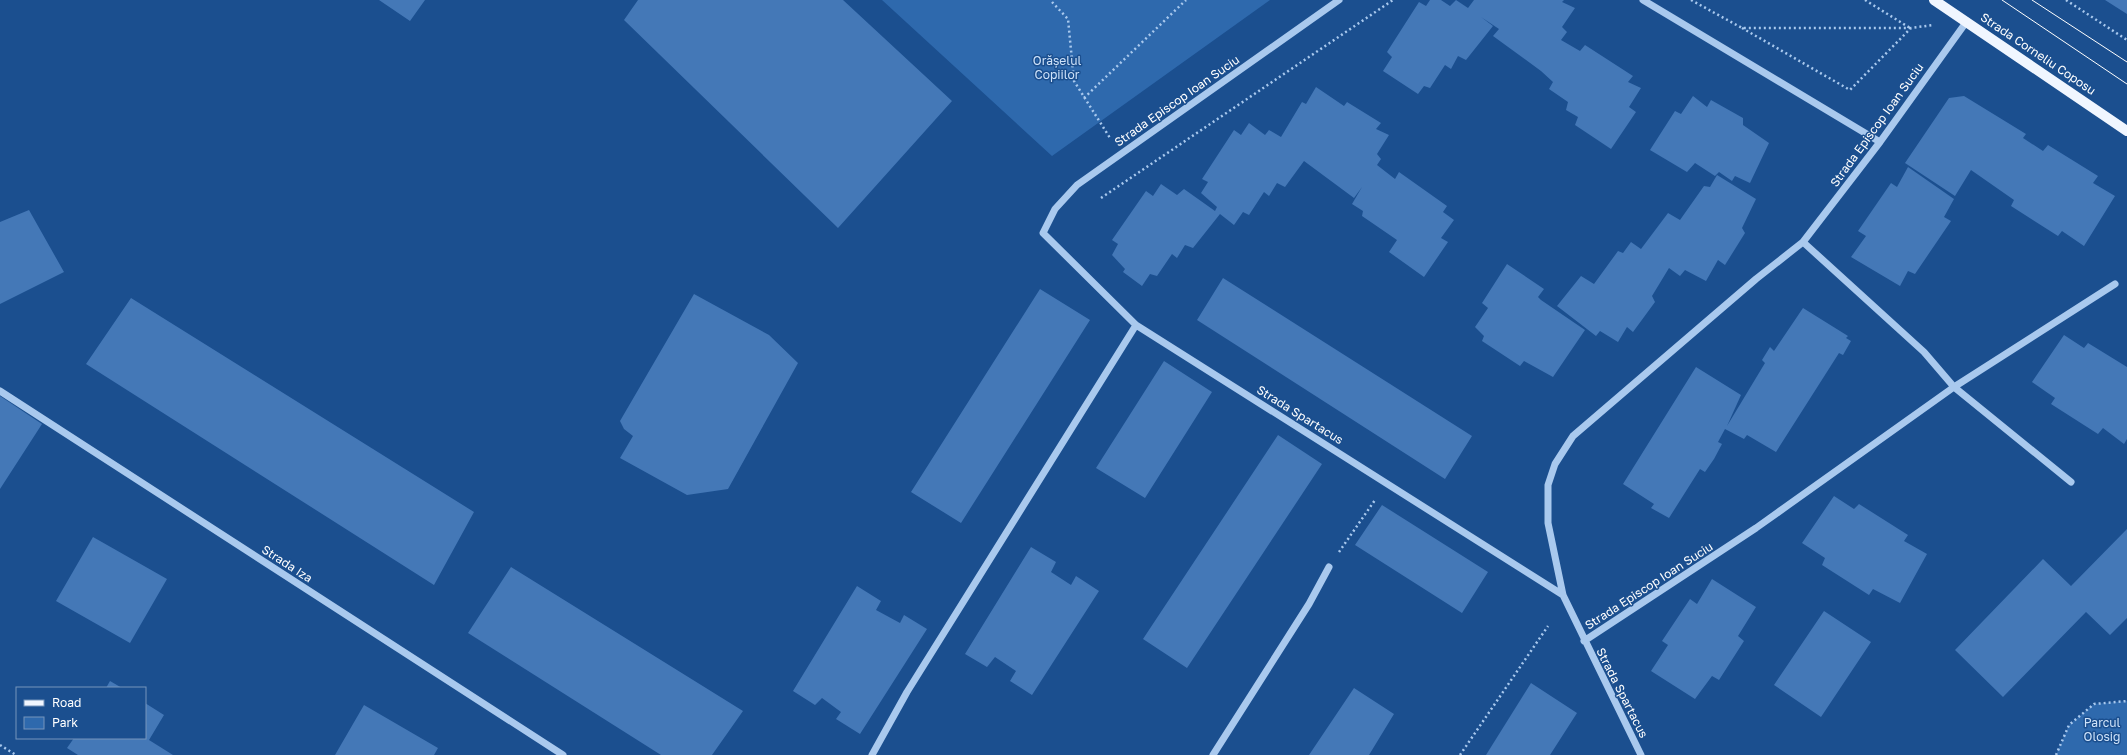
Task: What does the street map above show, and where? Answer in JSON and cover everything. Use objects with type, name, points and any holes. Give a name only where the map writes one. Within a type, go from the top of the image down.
[{"type":"main road","name":"Strada Corneliu Coposu","points":[[1934,0],[2127,131]]},
{"type":"street","name":"Strada Episcop Ioan Suciu","points":[[1042,233],[1055,209],[1077,185],[1340,0]]},
{"type":"street","points":[[1643,0],[1880,142]]},
{"type":"street","name":"Strada Episcop Ioan Suciu","points":[[1967,21],[1880,142],[1803,242],[1739,294],[1572,436],[1555,464],[1548,485],[1548,523],[1563,595],[1584,641],[1756,528],[1954,387],[2116,284]]},
{"type":"street","name":"Strada Spartacus","points":[[1042,233],[1136,325],[1563,595]]},
{"type":"street","points":[[1803,242],[1924,352],[1954,387],[2071,482]]},
{"type":"street","points":[[872,755],[912,685],[1136,325]]},
{"type":"street","name":"Strada Iza","points":[[0,391],[563,755]]},
{"type":"street","points":[[1213,755],[1297,623],[1329,567]]},
{"type":"street","name":"Strada Spartacus","points":[[1584,641],[1641,755]]},
{"type":"path","points":[[1084,98],[1186,0]]},
{"type":"path","points":[[1101,198],[1393,0]]},
{"type":"path","points":[[1691,0],[1850,90],[1911,28]]},
{"type":"path","points":[[1865,0],[1911,28]]},
{"type":"path","points":[[2066,0],[2127,40]]},
{"type":"path","points":[[1052,1],[1068,19],[1074,81],[1134,175]]},
{"type":"path","points":[[1742,28],[1911,28],[1967,21]]},
{"type":"path","points":[[1329,567],[1386,483]]},
{"type":"path","points":[[1460,755],[1548,626]]},
{"type":"path","points":[[2056,755],[2069,725],[2094,704],[2127,701]]},
{"type":"path","points":[[0,745],[16,755]]},
{"type":"green space","name":"Orășelul Copiilor","points":[[882,0],[1270,0],[1052,156]]},
{"type":"green space","name":"Parcul Olosig","points":[[2127,701],[2127,755],[2056,755],[2069,725],[2094,704]]},
{"type":"building","points":[[379,0],[425,0],[410,21]]},
{"type":"building","points":[[638,0],[843,0],[952,101],[838,228],[624,20]]},
{"type":"building","points":[[1430,0],[1441,0],[1450,6],[1456,0],[1468,8],[1474,0],[1564,0],[1562,2],[1575,8],[1562,27],[1567,32],[1561,40],[1580,51],[1585,45],[1633,76],[1628,82],[1641,88],[1629,107],[1636,112],[1611,149],[1575,125],[1578,117],[1566,110],[1568,102],[1549,89],[1553,82],[1541,71],[1493,36],[1499,29],[1481,17],[1493,26],[1466,60],[1458,56],[1451,69],[1445,65],[1430,88],[1424,86],[1418,94],[1383,71],[1392,57],[1387,52],[1419,2],[1426,6]]},
{"type":"building","points":[[2105,0],[2127,0],[2127,14]]},
{"type":"building","points":[[1316,87],[1344,106],[1347,102],[1381,123],[1376,129],[1389,135],[1377,154],[1381,159],[1377,165],[1395,179],[1399,172],[1447,206],[1443,212],[1454,220],[1441,238],[1448,242],[1424,277],[1389,252],[1397,240],[1362,216],[1363,211],[1352,204],[1362,187],[1354,198],[1304,161],[1285,187],[1277,183],[1269,196],[1264,192],[1249,215],[1243,212],[1234,225],[1220,214],[1193,248],[1185,245],[1177,258],[1172,254],[1157,276],[1150,274],[1142,286],[1123,272],[1125,269],[1112,255],[1118,244],[1112,240],[1146,191],[1153,196],[1161,184],[1177,195],[1184,189],[1215,211],[1217,207],[1201,193],[1208,182],[1202,179],[1234,130],[1241,135],[1249,123],[1265,135],[1269,130],[1281,137],[1302,102],[1306,104]]},
{"type":"building","points":[[1693,96],[1707,107],[1711,100],[1743,118],[1743,125],[1769,143],[1750,183],[1735,176],[1732,181],[1719,172],[1715,176],[1695,163],[1687,172],[1650,150],[1675,111],[1681,114]]},
{"type":"building","points":[[1964,96],[2026,134],[2023,138],[2043,151],[2048,145],[2098,176],[2093,183],[2115,196],[2084,246],[2062,231],[2058,236],[2011,206],[2014,200],[1971,170],[1955,196],[1905,163],[1949,98]]},
{"type":"building","points":[[1908,167],[1954,199],[1944,217],[1951,221],[1915,274],[1908,271],[1900,286],[1851,257],[1866,236],[1858,231],[1891,183],[1897,187]]},
{"type":"building","points":[[1717,175],[1756,199],[1742,228],[1745,233],[1725,265],[1718,260],[1706,281],[1685,270],[1680,276],[1669,268],[1652,296],[1655,302],[1633,332],[1627,327],[1618,342],[1600,331],[1596,336],[1557,306],[1581,276],[1594,284],[1618,251],[1623,253],[1631,242],[1641,249],[1668,213],[1680,220],[1704,186],[1710,187]]},
{"type":"building","points":[[29,210],[64,272],[0,304],[0,222]]},
{"type":"building","points":[[1507,264],[1544,289],[1538,297],[1541,300],[1585,330],[1553,377],[1524,361],[1520,366],[1482,341],[1484,336],[1475,327],[1488,308],[1482,303]]},
{"type":"building","points":[[1223,278],[1472,436],[1445,479],[1197,320]]},
{"type":"building","points":[[1040,289],[1090,320],[961,523],[911,492]]},
{"type":"building","points":[[694,294],[769,335],[798,363],[728,489],[687,495],[620,458],[633,436],[624,429],[620,421]]},
{"type":"building","points":[[131,298],[474,512],[434,585],[86,364]]},
{"type":"building","points":[[1803,308],[1848,336],[1846,338],[1851,341],[1843,355],[1839,353],[1776,452],[1747,435],[1744,439],[1725,429],[1718,442],[1722,444],[1714,459],[1705,472],[1700,469],[1669,518],[1651,508],[1654,504],[1623,484],[1696,367],[1741,395],[1727,426],[1765,363],[1762,360],[1770,347],[1774,351]]},
{"type":"building","points":[[2064,335],[2084,348],[2088,343],[2127,367],[2127,439],[2124,444],[2103,428],[2098,434],[2051,404],[2055,398],[2032,382]]},
{"type":"building","points":[[1164,361],[1212,392],[1145,498],[1096,468]]},
{"type":"building","points":[[0,396],[42,424],[0,489]]},
{"type":"building","points":[[1278,435],[1322,464],[1187,668],[1143,639]]},
{"type":"building","points":[[1834,496],[1854,509],[1859,504],[1908,535],[1904,541],[1927,554],[1900,603],[1873,589],[1869,595],[1822,565],[1825,558],[1802,543]]},
{"type":"building","points":[[1382,505],[1488,572],[1462,613],[1355,545]]},
{"type":"building","points":[[2127,529],[2127,618],[2110,635],[2086,612],[2003,697],[1955,650],[2043,559],[2071,586]]},
{"type":"building","points":[[93,537],[167,579],[130,643],[56,601]]},
{"type":"building","points":[[1031,547],[1056,562],[1051,572],[1071,585],[1076,576],[1099,591],[1032,695],[1010,681],[1016,671],[995,657],[987,667],[965,654]]},
{"type":"building","points":[[511,567],[743,711],[712,755],[661,755],[468,633]]},
{"type":"building","points":[[1712,579],[1756,607],[1738,636],[1744,641],[1719,680],[1712,676],[1695,699],[1651,671],[1668,645],[1662,641],[1690,599],[1697,604]]},
{"type":"building","points":[[857,586],[881,601],[876,610],[900,623],[904,615],[927,629],[860,734],[836,719],[841,712],[822,698],[815,705],[793,691]]},
{"type":"building","points":[[1824,611],[1871,642],[1821,717],[1774,685]]},
{"type":"building","points":[[110,681],[120,687],[107,687]]},
{"type":"building","points":[[1531,683],[1577,713],[1550,755],[1486,755]]},
{"type":"building","points":[[1354,688],[1394,714],[1369,755],[1309,755]]},
{"type":"building","points":[[146,704],[164,715],[149,740],[173,755],[78,755],[67,748],[73,739],[146,739]]},
{"type":"building","points":[[364,705],[438,748],[434,755],[335,755]]},
{"type":"tram line","points":[[2002,0],[2127,84]]},
{"type":"tram line","points":[[2032,0],[2127,62]]}]
